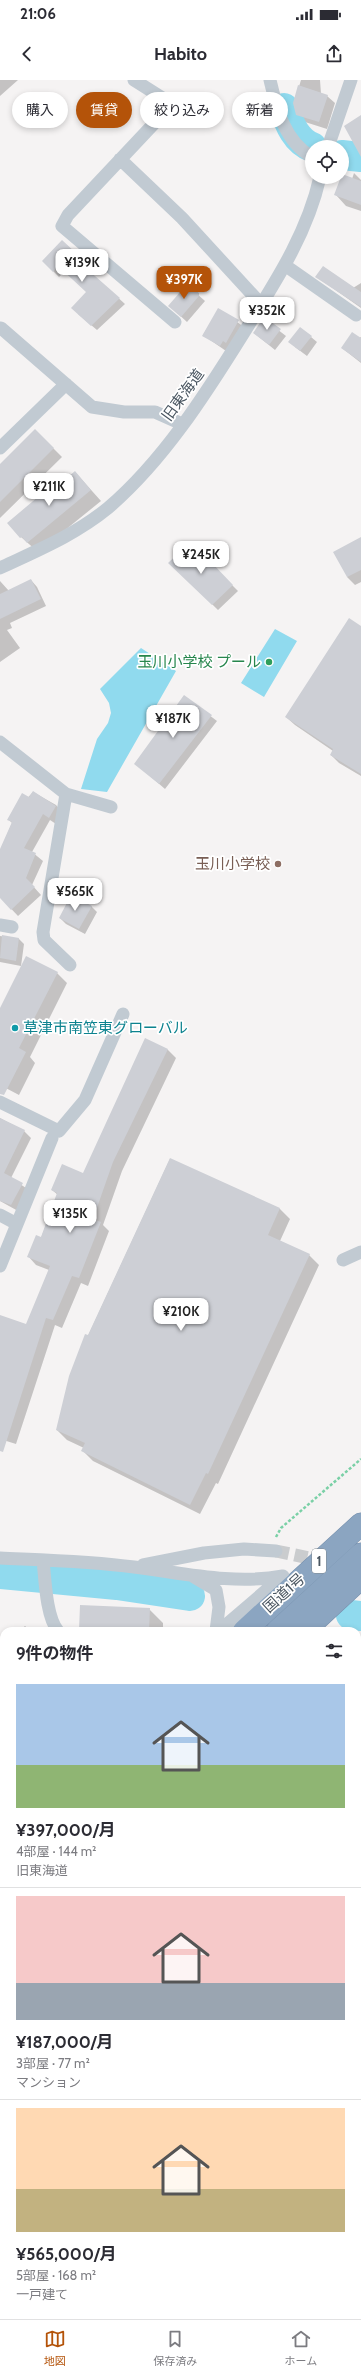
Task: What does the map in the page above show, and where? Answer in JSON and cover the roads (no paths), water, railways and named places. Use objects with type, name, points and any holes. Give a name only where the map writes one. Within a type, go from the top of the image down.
[{"type":"highway","points":[[283,1576],[361,1508]]},
{"type":"highway","name":"国道1号","points":[[248,1627],[361,1524]]},
{"type":"highway","name":"国道1号","points":[[281,1627],[361,1554]]},
{"type":"highway","points":[[308,1627],[361,1578]]},
{"type":"street","points":[[134,80],[164,100],[163,114],[68,215],[62,226],[175,322]]},
{"type":"street","points":[[270,80],[279,114],[287,132],[298,147],[305,152]]},
{"type":"street","points":[[330,140],[351,80]]},
{"type":"street","points":[[120,159],[182,218],[261,304]]},
{"type":"street","name":"旧東海道","points":[[0,568],[66,537],[108,508],[147,468],[182,424],[227,360],[286,266],[311,208],[318,184]]},
{"type":"street","points":[[286,266],[356,315]]},
{"type":"street","points":[[0,329],[1,328],[92,407],[124,412],[155,412],[182,424]]},
{"type":"street","points":[[0,448],[66,384]]},
{"type":"street","points":[[0,742],[66,794],[111,807]]},
{"type":"street","points":[[66,794],[43,932],[44,940],[70,965]]},
{"type":"street","points":[[0,1102],[59,1131],[85,1100],[123,1014]]},
{"type":"street","points":[[0,1266],[52,1138]]},
{"type":"street","points":[[0,1215],[17,1224]]},
{"type":"street","points":[[343,1260],[361,1252]]},
{"type":"street","points":[[133,1567],[204,1553],[244,1549],[271,1551]]},
{"type":"street","points":[[0,1558],[133,1567],[191,1575],[263,1580],[283,1576]]},
{"type":"street","points":[[43,1560],[47,1596],[55,1627]]},
{"type":"street","points":[[191,1575],[216,1590],[219,1607],[217,1627]]},
{"type":"street","points":[[222,1627],[283,1576]]},
{"type":"water","name":"玉川小学校 プール","points":[[275,629],[297,641],[264,697],[241,683]]},
{"type":"water","points":[[141,648],[176,671],[107,792],[81,789],[97,739],[108,723],[111,713],[109,703],[100,689]]},
{"type":"waterway","points":[[288,120],[297,136],[305,143]]},
{"type":"waterway","points":[[349,156],[361,157]]},
{"type":"waterway","points":[[0,1574],[117,1585],[190,1596]]},
{"type":"waterway","points":[[351,1615],[361,1616]]},
{"type":"tunnel","points":[[276,1551],[352,1567]]},
{"type":"place","name":"玉川小学校 プール","points":[[269,662]]},
{"type":"place","name":"玉川小学校","points":[[278,864]]},
{"type":"place","name":"草津市南笠東グローバル","points":[[15,1028]]}]
